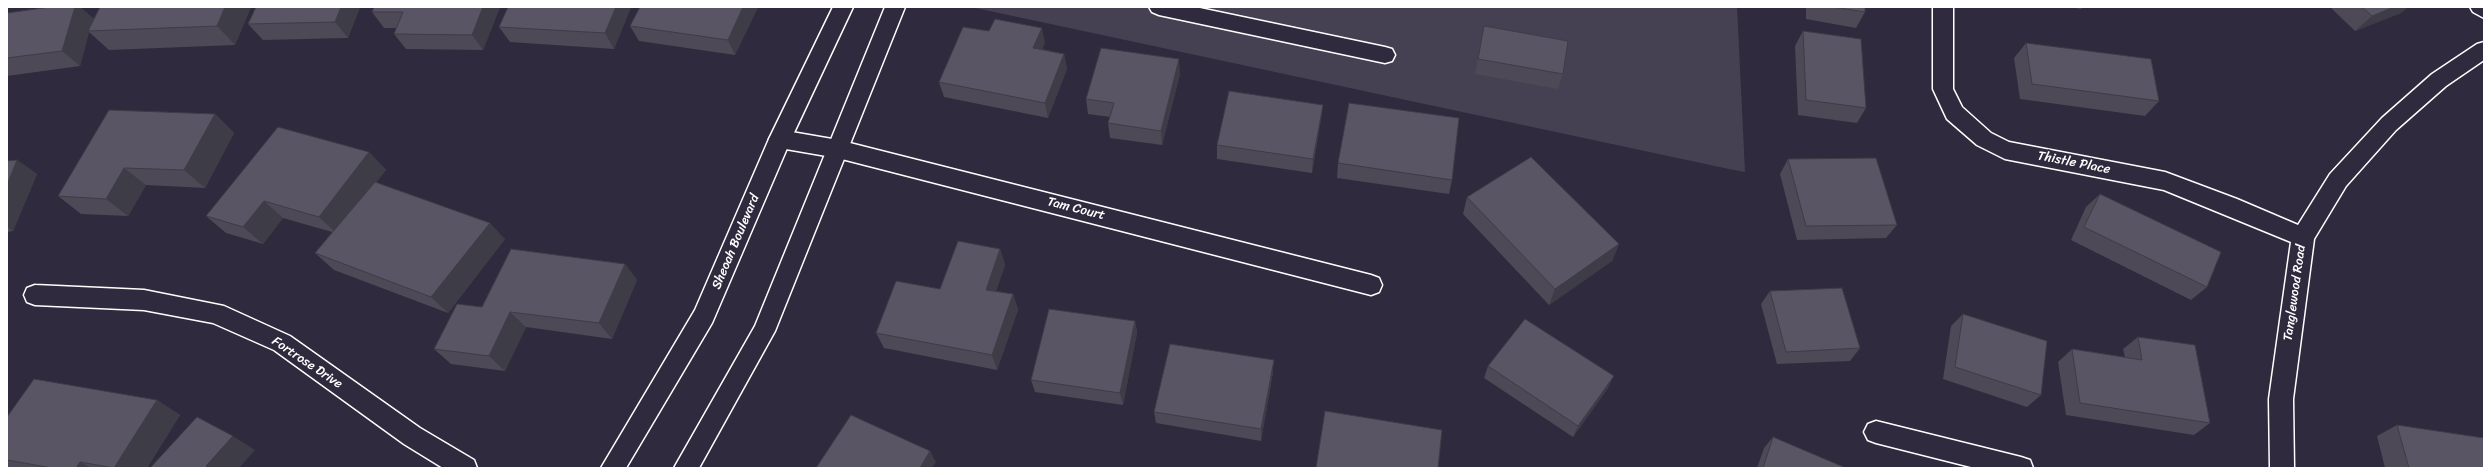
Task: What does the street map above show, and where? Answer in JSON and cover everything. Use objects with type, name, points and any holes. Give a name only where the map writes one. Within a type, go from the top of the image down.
[{"type":"street","name":"Sheoah Boulevard","points":[[613,468],[704,316],[780,139],[843,7]]},
{"type":"street","points":[[686,468],[764,331],[895,7]]},
{"type":"street","points":[[1159,7],[1385,55]]},
{"type":"street","name":"Thistle Place","points":[[1943,7],[1943,89],[1954,113],[1984,139],[2005,150],[2165,181],[2229,205],[2303,237]]},
{"type":"street","points":[[2480,7],[2484,10]]},
{"type":"street","name":"Tanglewood Road","points":[[2282,468],[2281,399],[2303,237],[2338,180],[2389,124],[2439,80],[2484,50]]},
{"type":"street","name":"Tam Court","points":[[780,139],[838,149],[1371,285]]},
{"type":"street","name":"Fortrose Drive","points":[[34,295],[144,300],[216,313],[282,343],[412,436],[465,468]]},
{"type":"street","points":[[1876,432],[2021,468]]},
{"type":"shaded area","points":[[971,7],[1737,7],[1745,172],[1729,169]]},
{"type":"building","points":[[50,7],[75,7],[62,51],[7,58],[7,13]]},
{"type":"building","points":[[100,7],[225,7],[217,26],[88,31]]},
{"type":"building","points":[[256,7],[341,7],[335,22],[248,24]]},
{"type":"building","points":[[374,7],[483,7],[472,35],[394,34],[403,12],[372,12]]},
{"type":"building","points":[[508,7],[616,7],[605,33],[499,27]]},
{"type":"building","points":[[640,7],[743,7],[728,40],[630,26]]},
{"type":"building","points":[[1833,7],[1865,7],[1865,12]]},
{"type":"building","points":[[2362,7],[2394,7],[2372,16]]},
{"type":"building","points":[[995,19],[1042,28],[1033,48],[1064,54],[1045,103],[939,82],[963,27],[989,31]]},
{"type":"building","points":[[1484,26],[1568,41],[1563,74],[1478,59]]},
{"type":"building","points":[[1803,31],[1861,39],[1866,108],[1806,100]]},
{"type":"building","points":[[2026,43],[2151,59],[2159,101],[2032,84]]},
{"type":"building","points":[[1101,48],[1179,59],[1161,131],[1108,123],[1114,103],[1086,99]]},
{"type":"building","points":[[1229,91],[1323,105],[1313,159],[1217,145]]},
{"type":"building","points":[[1349,103],[1459,118],[1452,180],[1338,163]]},
{"type":"building","points":[[109,110],[215,114],[184,170],[124,168],[106,199],[58,196]]},
{"type":"building","points":[[278,127],[369,152],[319,217],[264,201],[243,227],[206,216]]},
{"type":"building","points":[[1531,157],[1619,244],[1555,289],[1467,197]]},
{"type":"building","points":[[1876,158],[1897,225],[1806,226],[1788,159]]},
{"type":"building","points":[[17,160],[7,185],[7,161]]},
{"type":"building","points":[[375,182],[490,223],[431,297],[315,253]]},
{"type":"building","points":[[2100,194],[2221,252],[2207,287],[2084,227]]},
{"type":"building","points":[[958,241],[1000,249],[986,290],[1013,294],[992,355],[876,333],[896,281],[940,289]]},
{"type":"building","points":[[511,249],[625,264],[599,323],[510,312],[489,356],[434,349],[457,304],[482,307]]},
{"type":"building","points":[[1842,288],[1860,348],[1786,352],[1770,291]]},
{"type":"building","points":[[1049,309],[1135,321],[1120,393],[1031,380]]},
{"type":"building","points":[[1963,314],[2047,341],[2041,395],[1955,367]]},
{"type":"building","points":[[1525,319],[1614,376],[1578,426],[1488,366]]},
{"type":"building","points":[[2138,337],[2195,345],[2210,423],[2080,403],[2072,349],[2142,360]]},
{"type":"building","points":[[1170,344],[1274,360],[1261,429],[1154,412]]},
{"type":"building","points":[[34,379],[157,400],[114,468],[80,462],[76,468],[52,468],[7,460],[7,417]]},
{"type":"building","points":[[1325,411],[1442,430],[1438,468],[1316,468]]},
{"type":"building","points":[[851,415],[930,451],[920,468],[816,468]]},
{"type":"building","points":[[197,417],[233,436],[206,466],[209,468],[150,468]]},
{"type":"building","points":[[2397,425],[2484,438],[2484,468],[2409,468]]},
{"type":"building","points":[[1773,437],[1846,468],[1763,468]]}]
